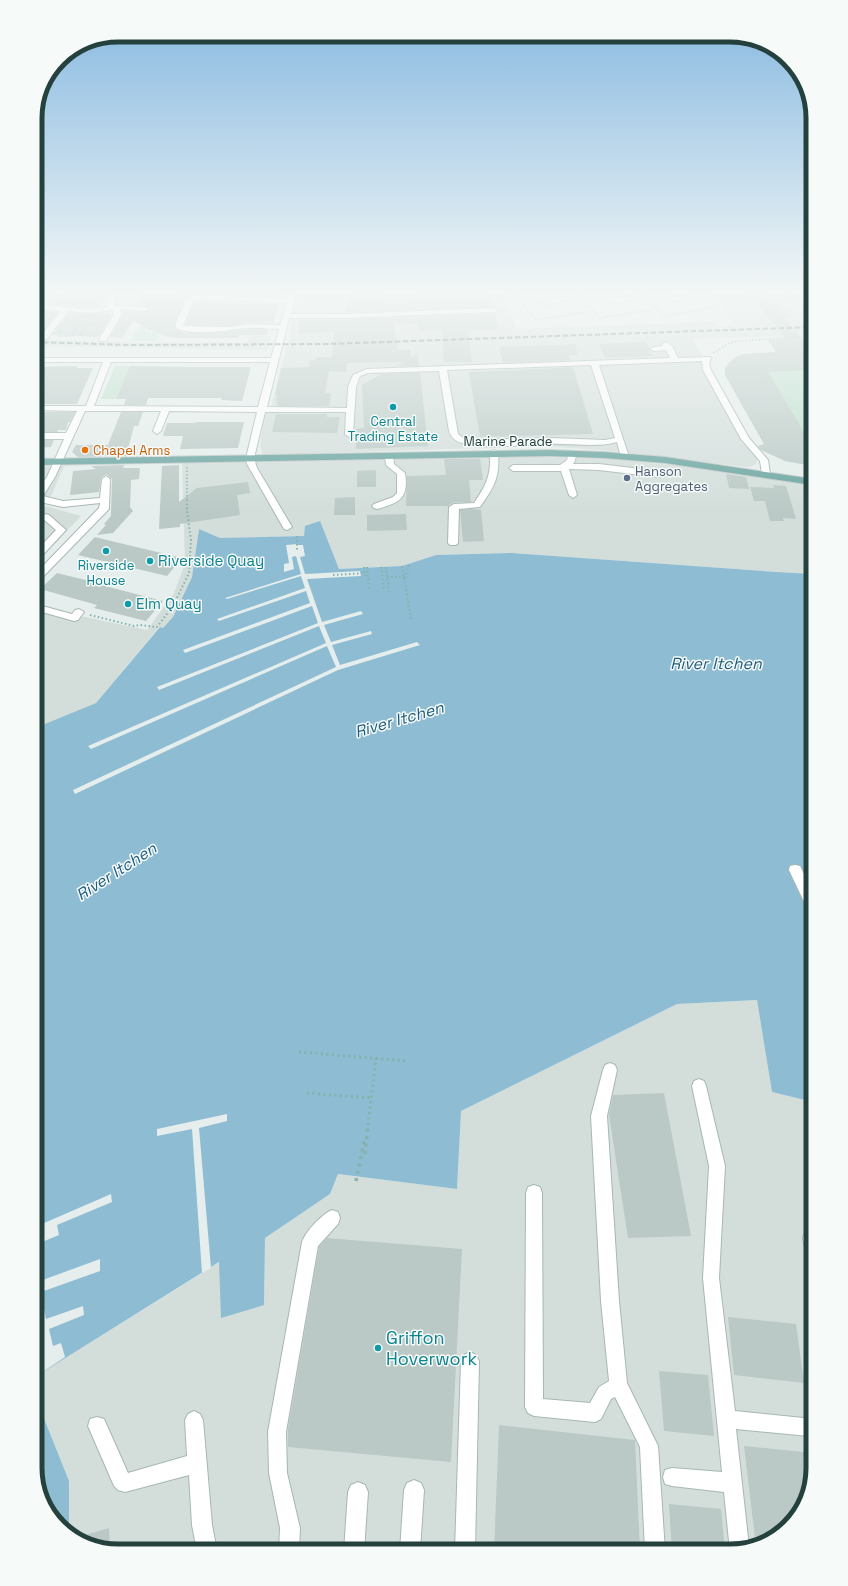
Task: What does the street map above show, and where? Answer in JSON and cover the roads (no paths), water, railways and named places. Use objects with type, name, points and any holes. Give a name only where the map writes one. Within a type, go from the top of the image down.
[{"type":"main road","name":"Marine Parade","points":[[42,462],[494,453],[572,454],[666,460],[806,481]]},
{"type":"street","points":[[42,490],[49,482],[69,436],[85,408],[106,364]]},
{"type":"street","points":[[273,364],[250,458],[252,469],[286,527]]},
{"type":"street","points":[[349,434],[352,387],[354,379],[360,373],[375,370],[568,364]]},
{"type":"street","points":[[594,364],[625,457]]},
{"type":"street","points":[[705,364],[707,370],[745,439],[764,460],[766,474]]},
{"type":"street","points":[[443,369],[452,431],[454,435],[463,441],[475,443],[551,441],[605,443],[620,439]]},
{"type":"street","points":[[42,408],[351,410]]},
{"type":"street","points":[[157,431],[166,409]]},
{"type":"street","points":[[42,436],[69,436]]},
{"type":"street","points":[[453,543],[454,507],[477,505],[487,492],[494,478],[494,453]]},
{"type":"street","points":[[513,468],[562,468],[571,461],[572,454]]},
{"type":"street","points":[[377,506],[394,501],[399,498],[401,493],[401,473],[390,465],[389,456]]},
{"type":"street","points":[[564,466],[599,467],[658,474]]},
{"type":"street","points":[[564,466],[573,495]]},
{"type":"street","points":[[42,573],[104,508],[106,479]]},
{"type":"street","points":[[42,500],[63,504],[105,500]]},
{"type":"street","points":[[42,550],[61,530],[46,516]]},
{"type":"street","points":[[42,609],[74,618],[79,612]]},
{"type":"street","points":[[795,870],[806,892]]},
{"type":"street","points":[[610,1070],[599,1116],[610,1301],[618,1385],[648,1446],[655,1544]]},
{"type":"street","points":[[698,1086],[717,1166],[711,1278],[717,1324],[738,1543]]},
{"type":"street","points":[[534,1193],[534,1407],[594,1413],[605,1393],[618,1385]]},
{"type":"street","points":[[289,1544],[290,1528],[278,1473],[277,1432],[310,1242],[332,1218]]},
{"type":"street","points":[[466,1544],[470,1361]]},
{"type":"street","points":[[726,1419],[806,1427]]},
{"type":"street","points":[[194,1420],[202,1525],[206,1544]]},
{"type":"street","points":[[96,1426],[125,1483],[197,1464]]},
{"type":"street","points":[[672,1477],[733,1483]]},
{"type":"street","points":[[410,1544],[414,1490]]},
{"type":"street","points":[[354,1544],[358,1492]]},
{"type":"water","name":"River Itchen","points":[[320,521],[339,569],[402,566],[436,555],[512,553],[806,574],[806,1100],[772,1092],[757,1000],[677,1004],[461,1111],[457,1189],[338,1174],[330,1194],[265,1238],[264,1305],[221,1318],[219,1262],[42,1373],[42,725],[96,703],[160,627],[163,628],[173,617],[192,577],[199,529],[220,538],[304,536],[305,526]]},
{"type":"water","points":[[42,1414],[69,1481],[69,1526],[64,1522],[52,1506],[43,1483]]},
{"type":"place","name":"Central Trading Estate","points":[[393,407]]},
{"type":"place","name":"Chapel Arms","points":[[85,450]]},
{"type":"place","name":"Hanson Aggregates","points":[[627,478]]},
{"type":"place","name":"Riverside House","points":[[106,551]]},
{"type":"place","name":"Riverside Quay","points":[[150,561]]},
{"type":"place","name":"Elm Quay","points":[[128,604]]},
{"type":"place","name":"Griffon Hoverwork","points":[[378,1348]]}]
